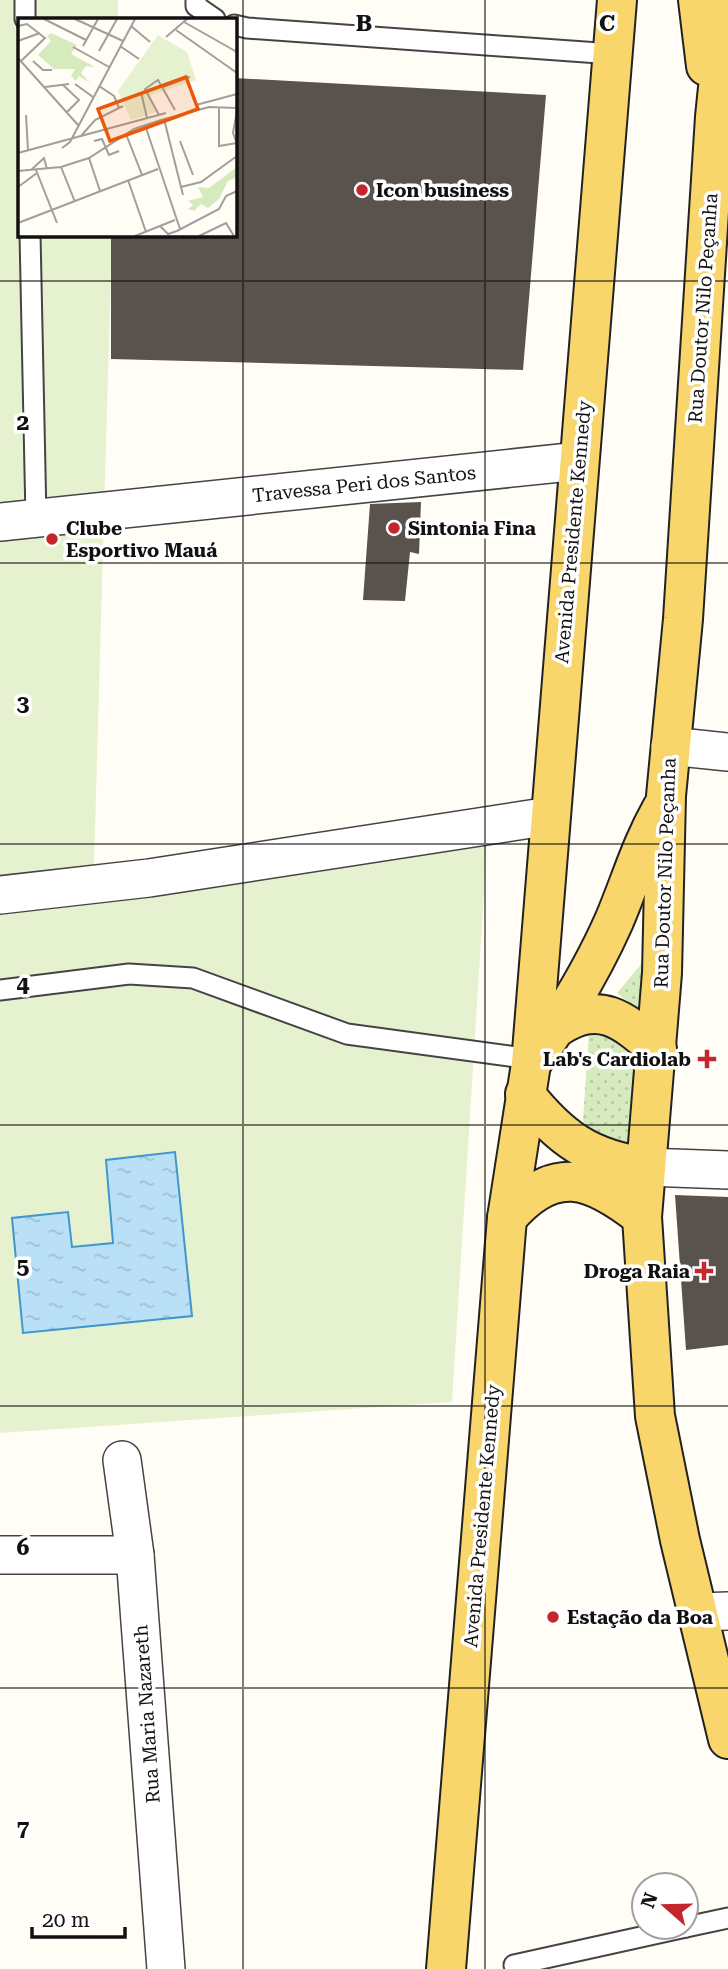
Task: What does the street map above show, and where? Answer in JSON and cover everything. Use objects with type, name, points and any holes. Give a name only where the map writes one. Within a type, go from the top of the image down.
[{"type":"main road","name":"Avenida Presidente Kennedy","points":[[446,1969],[507,1218],[529,1072],[617,0]]},
{"type":"main road","points":[[698,0],[698,20],[715,117]]},
{"type":"main road","name":"Rua Doutor Nilo Peçanha","points":[[727,0],[715,117],[683,619],[665,804],[657,1049],[642,1217],[655,1416],[713,1612],[728,1739]]},
{"type":"main road","name":"Avenida Presidente Kennedy","points":[[529,1072],[578,997],[614,921],[641,846],[665,804]]},
{"type":"main road","points":[[558,1026],[584,1014],[610,1016],[631,1027],[657,1049]]},
{"type":"main road","points":[[529,1072],[541,1115],[576,1146],[621,1163],[646,1167]]},
{"type":"main road","points":[[507,1218],[525,1197],[543,1186],[564,1180],[592,1186],[621,1200],[642,1217]]},
{"type":"street","name":"Travessa Peri dos Santos","points":[[18,520],[579,461]]},
{"type":"street","points":[[670,746],[728,752]]},
{"type":"street","points":[[0,895],[149,878],[550,816]]},
{"type":"street","points":[[646,1167],[728,1170]]},
{"type":"street","name":"Rua Maria Nazareth","points":[[122,1460],[135,1555],[166,1969]]},
{"type":"street","points":[[0,1555],[135,1555]]},
{"type":"lane","points":[[25,0],[25,18]]},
{"type":"lane","points":[[195,0],[196,6],[214,18]]},
{"type":"lane","points":[[236,25],[613,54]]},
{"type":"lane","points":[[18,520],[30,236]]},
{"type":"lane","points":[[0,990],[129,974],[193,978],[347,1034],[529,1072]]},
{"type":"lane","points":[[700,1924],[728,1918]]},
{"type":"lane","points":[[514,1965],[630,1939]]},
{"type":"green space","name":"Clube Esportivo Mauá","points":[[0,0],[118,0],[118,18],[18,18],[18,236],[112,236],[93,899],[487,844],[452,1402],[0,1433]]},
{"type":"green space","points":[[648,956],[646,1017],[617,993]]},
{"type":"green space","points":[[603,1029],[637,1057],[630,1144],[593,1143],[583,1120],[589,1033]]},
{"type":"water","points":[[175,1152],[192,1316],[23,1333],[12,1218],[68,1212],[72,1247],[113,1243],[106,1160]]},
{"type":"building","points":[[236,78],[546,95],[523,370],[111,359],[111,236],[236,236]]},
{"type":"building","name":"Sintonia Fina","points":[[421,502],[419,554],[410,552],[405,601],[363,600],[370,504]]},
{"type":"building","name":"Droga Raia","points":[[675,1195],[728,1197],[728,1345],[686,1350]]},
{"type":"place","name":"Icon business","points":[[362,190]]},
{"type":"place","name":"Sintonia Fina","points":[[394,528]]},
{"type":"place","name":"Clube Esportivo Mauá","points":[[52,539]]},
{"type":"place","name":"Lab's Cardiolab","points":[[707,1059]]},
{"type":"place","name":"Droga Raia","points":[[704,1271]]},
{"type":"place","name":"Estação da Boa","points":[[553,1617]]}]
